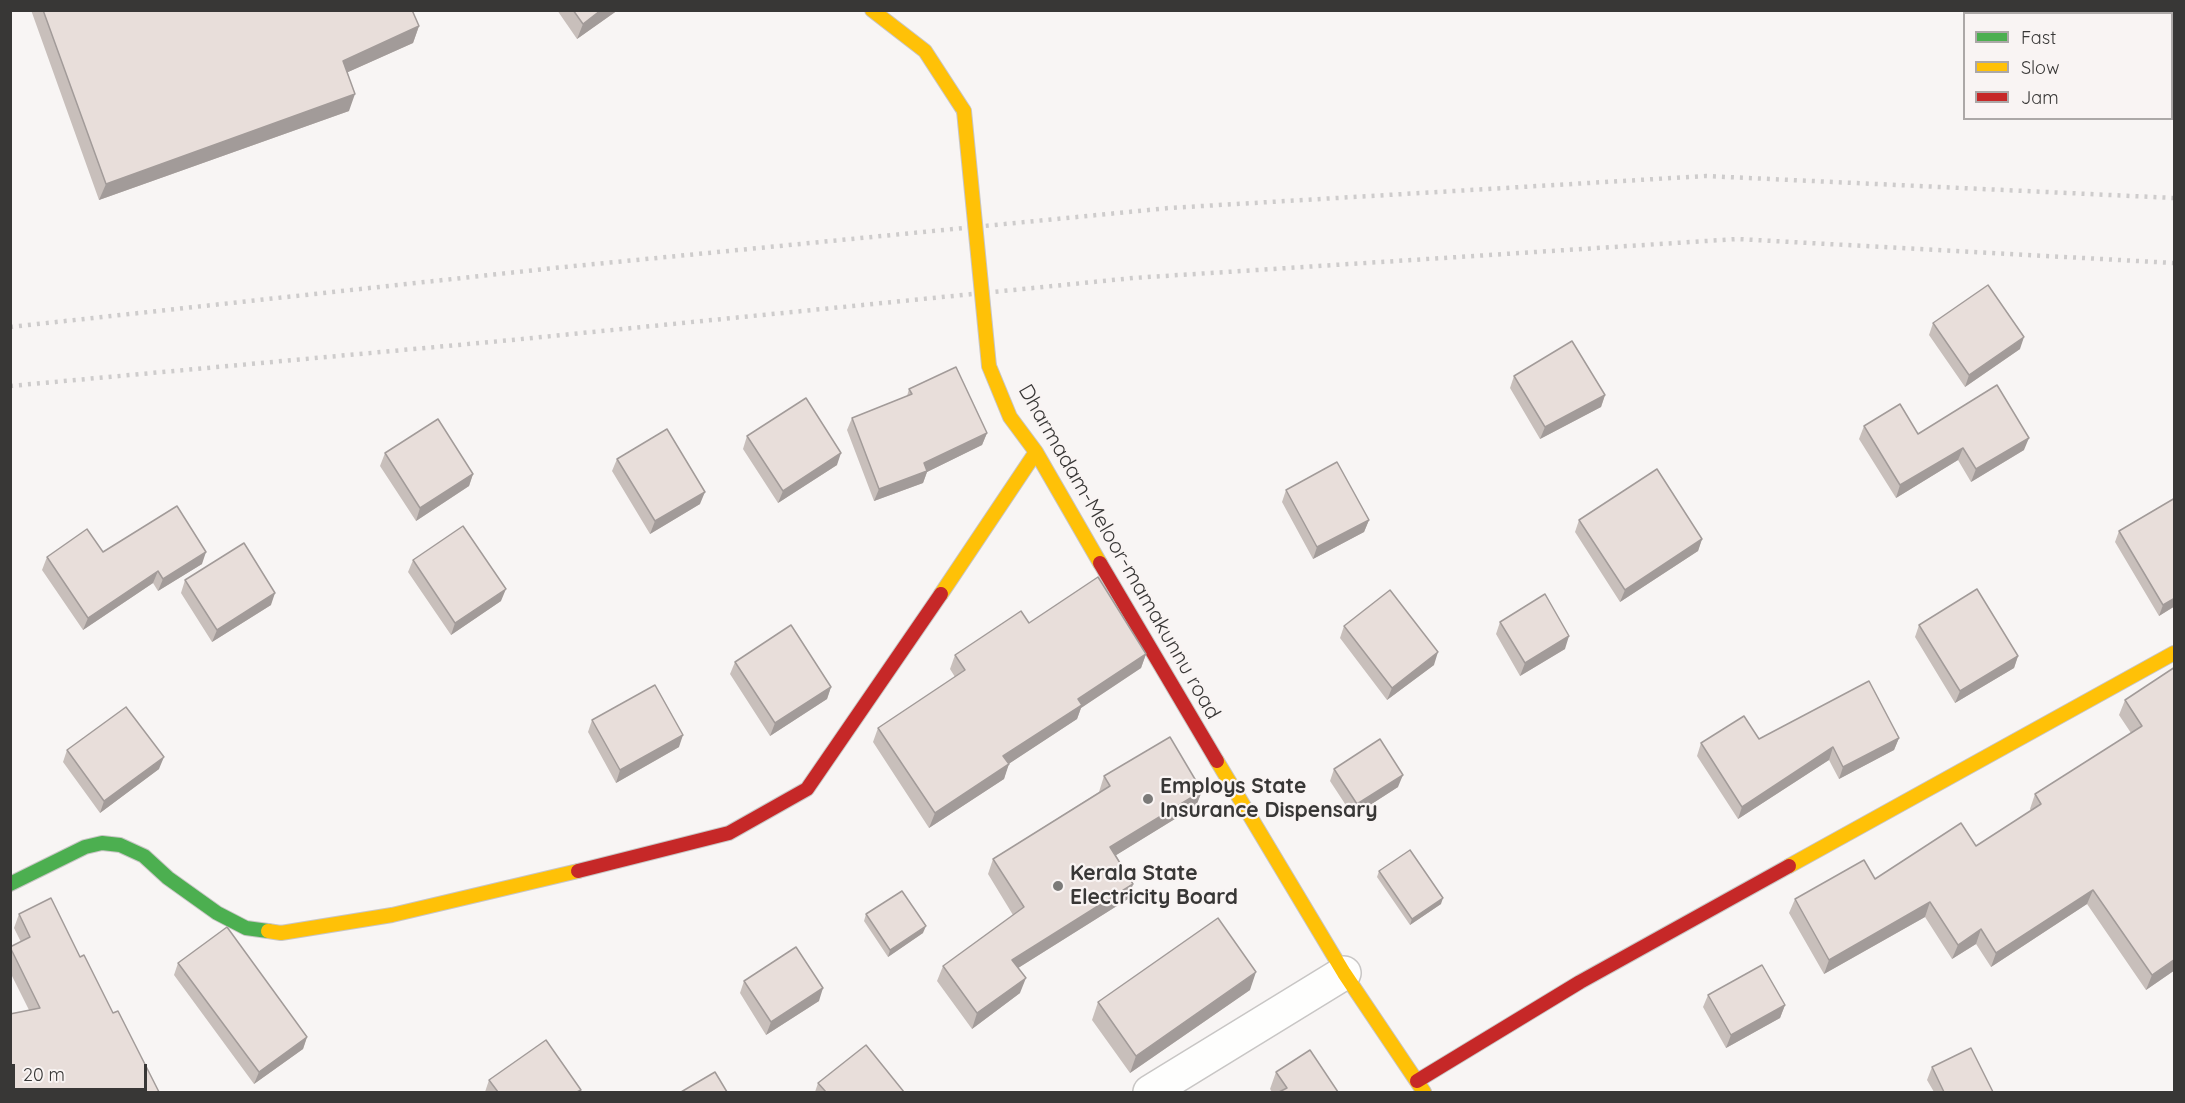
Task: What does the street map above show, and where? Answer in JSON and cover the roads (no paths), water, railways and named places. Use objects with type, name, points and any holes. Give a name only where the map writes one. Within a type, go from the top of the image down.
[{"type":"street","name":"Dharmadam-Meloor-mamakunnu road","points":[[872,10],[925,51],[964,111],[989,366],[1010,417],[1036,452],[1116,592],[1344,973],[1420,1087]]},
{"type":"street","points":[[10,884],[85,847],[102,843],[120,844],[144,856],[168,878],[217,913],[246,928],[281,933],[392,915],[729,833],[807,789],[1036,452]]},
{"type":"street","points":[[1420,1087],[1580,982],[2175,653]]},
{"type":"street","points":[[1150,1092],[1344,973]]},
{"type":"railway","points":[[10,327],[554,268],[1169,208],[1706,176],[2174,198]]},
{"type":"railway","points":[[10,386],[512,340],[1133,278],[1737,239],[2174,263]]},
{"type":"place","name":"Employs State Insurance Dispensary","points":[[1148,799]]},
{"type":"place","name":"Kerala State Electricity Board","points":[[1058,886]]}]
